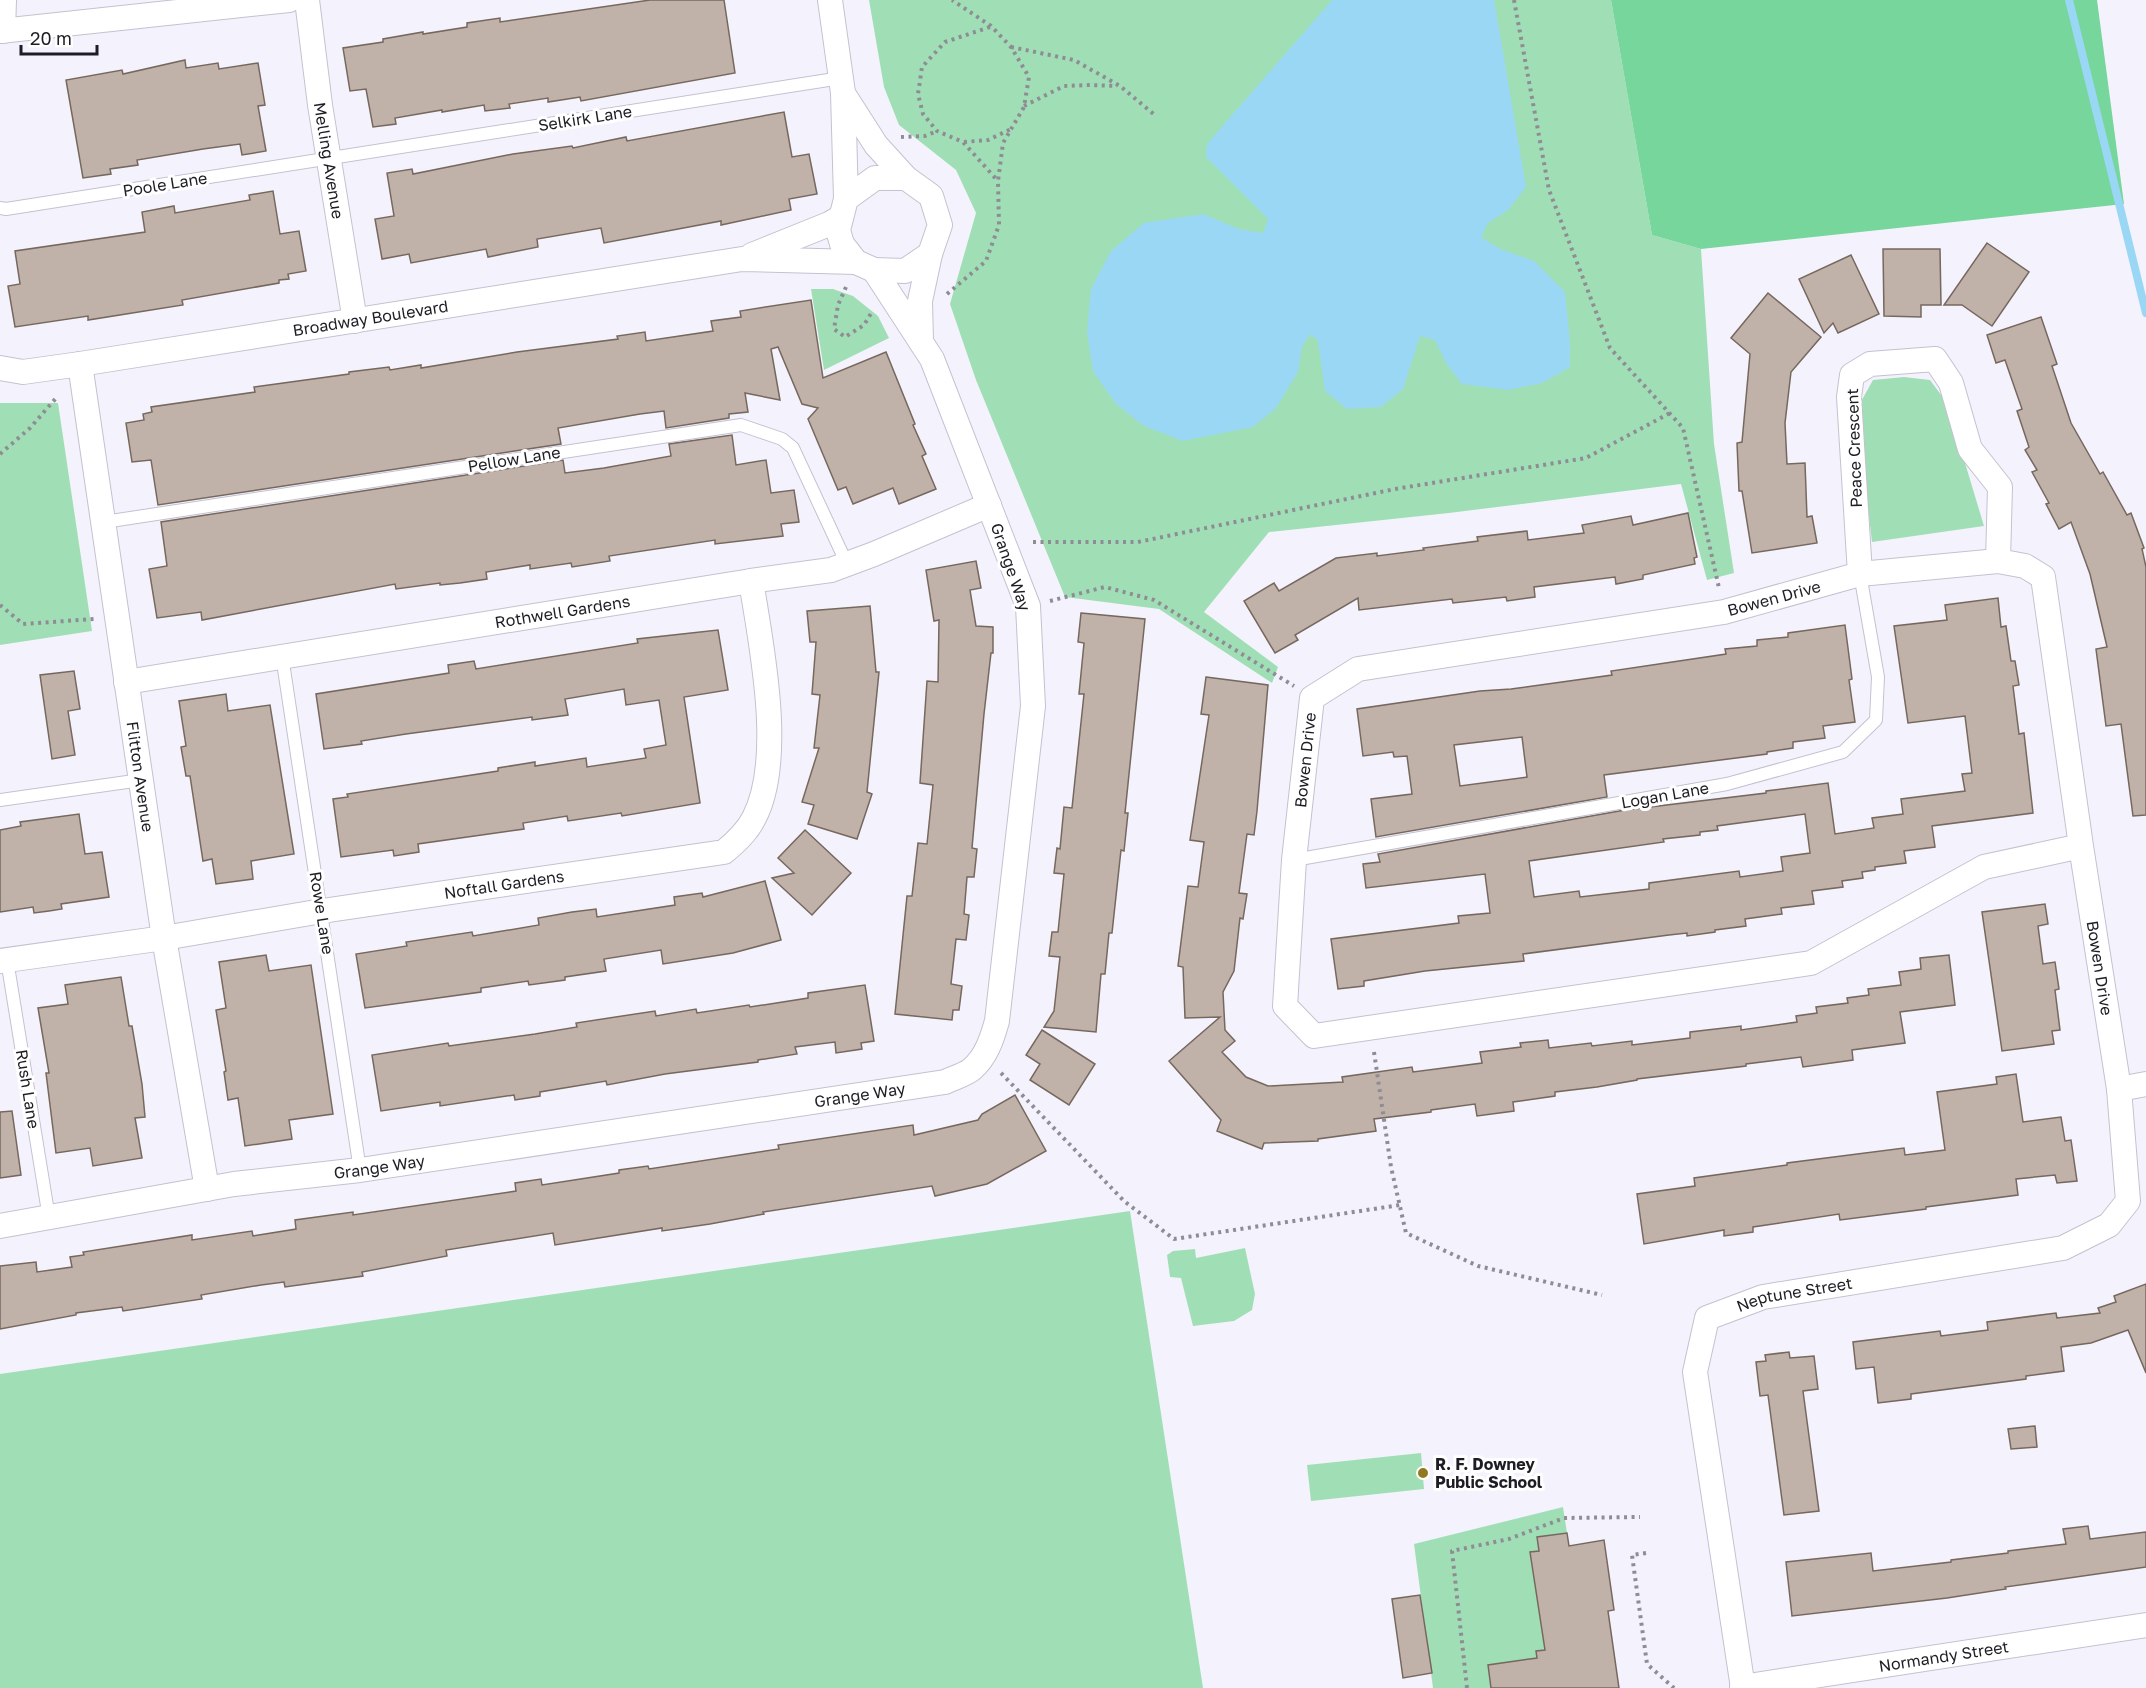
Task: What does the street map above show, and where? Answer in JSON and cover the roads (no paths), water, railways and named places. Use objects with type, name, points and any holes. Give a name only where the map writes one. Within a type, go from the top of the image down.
[{"type":"street","points":[[4,0],[1,31],[289,0]]},
{"type":"street","name":"Melling Avenue","points":[[307,0],[355,321]]},
{"type":"street","points":[[830,0],[842,86],[844,208],[838,230],[842,244],[865,266],[905,271],[930,254]]},
{"type":"street","points":[[842,86],[876,146],[906,178],[931,196],[940,225],[930,254],[920,301],[921,345]]},
{"type":"street","points":[[844,208],[875,178],[906,178]]},
{"type":"street","name":"Broadway Boulevard","points":[[742,260],[829,225],[844,208]]},
{"type":"street","name":"Broadway Boulevard","points":[[0,368],[23,372],[80,364],[742,260],[865,266]]},
{"type":"street","name":"Grange Way","points":[[0,1226],[234,1184],[360,1170],[945,1082],[971,1070],[983,1056],[993,1037],[997,1021],[1032,706],[1028,606],[932,359],[865,266]]},
{"type":"street","name":"Peace Crescent","points":[[1860,574],[1849,397],[1852,375],[1870,364],[1935,359],[1951,383],[1970,449],[2000,487],[1998,561]]},
{"type":"street","name":"Flitton Avenue","points":[[80,364],[164,938],[207,1189]]},
{"type":"street","name":"Rothwell Gardens","points":[[126,682],[831,570],[989,505]]},
{"type":"street","name":"Bowen Drive","points":[[2081,846],[1984,867],[1811,963],[1314,1036],[1285,1006],[1294,860],[1312,698],[1358,669],[1724,612],[1860,574],[1998,561],[2025,566],[2043,577],[2081,846],[2119,1089]]},
{"type":"street","name":"Noftall Gardens","points":[[4,960],[164,938],[322,910],[724,852],[742,836],[754,817],[764,792],[767,769],[769,746],[766,677],[751,581]]},
{"type":"street","points":[[2119,1089],[2146,1084]]},
{"type":"street","name":"Neptune Street","points":[[1742,1687],[1695,1372],[1707,1318],[1763,1297],[2063,1248],[2109,1225],[2128,1201],[2119,1089]]},
{"type":"street","name":"Normandy Street","points":[[1742,1687],[2146,1625]]},
{"type":"lane","name":"Selkirk Lane","points":[[329,159],[842,86]]},
{"type":"lane","name":"Poole Lane","points":[[0,208],[6,209],[329,159]]},
{"type":"lane","name":"Pellow Lane","points":[[104,522],[741,425],[782,439],[793,448],[847,564]]},
{"type":"lane","name":"Logan Lane","points":[[1294,860],[1727,784],[1843,752],[1876,720],[1878,677],[1860,574]]},
{"type":"lane","name":"Rowe Lane","points":[[282,656],[360,1170]]},
{"type":"lane","points":[[0,800],[141,780]]},
{"type":"lane","name":"Rush Lane","points":[[4,960],[48,1218]]},
{"type":"water","points":[[1332,0],[1494,0],[1526,187],[1508,210],[1488,223],[1481,237],[1500,249],[1534,261],[1565,292],[1570,367],[1542,383],[1508,390],[1462,384],[1446,363],[1435,340],[1420,336],[1403,389],[1381,407],[1347,409],[1325,391],[1318,341],[1311,334],[1302,346],[1298,372],[1276,408],[1253,427],[1183,441],[1144,426],[1116,404],[1093,371],[1087,332],[1091,289],[1111,251],[1144,223],[1203,214],[1239,229],[1263,233],[1268,219],[1206,157],[1207,144]]},
{"type":"waterway","points":[[2069,0],[2146,313]]},
{"type":"place","name":"R. F. Downey Public School","points":[[1423,1473]]}]
